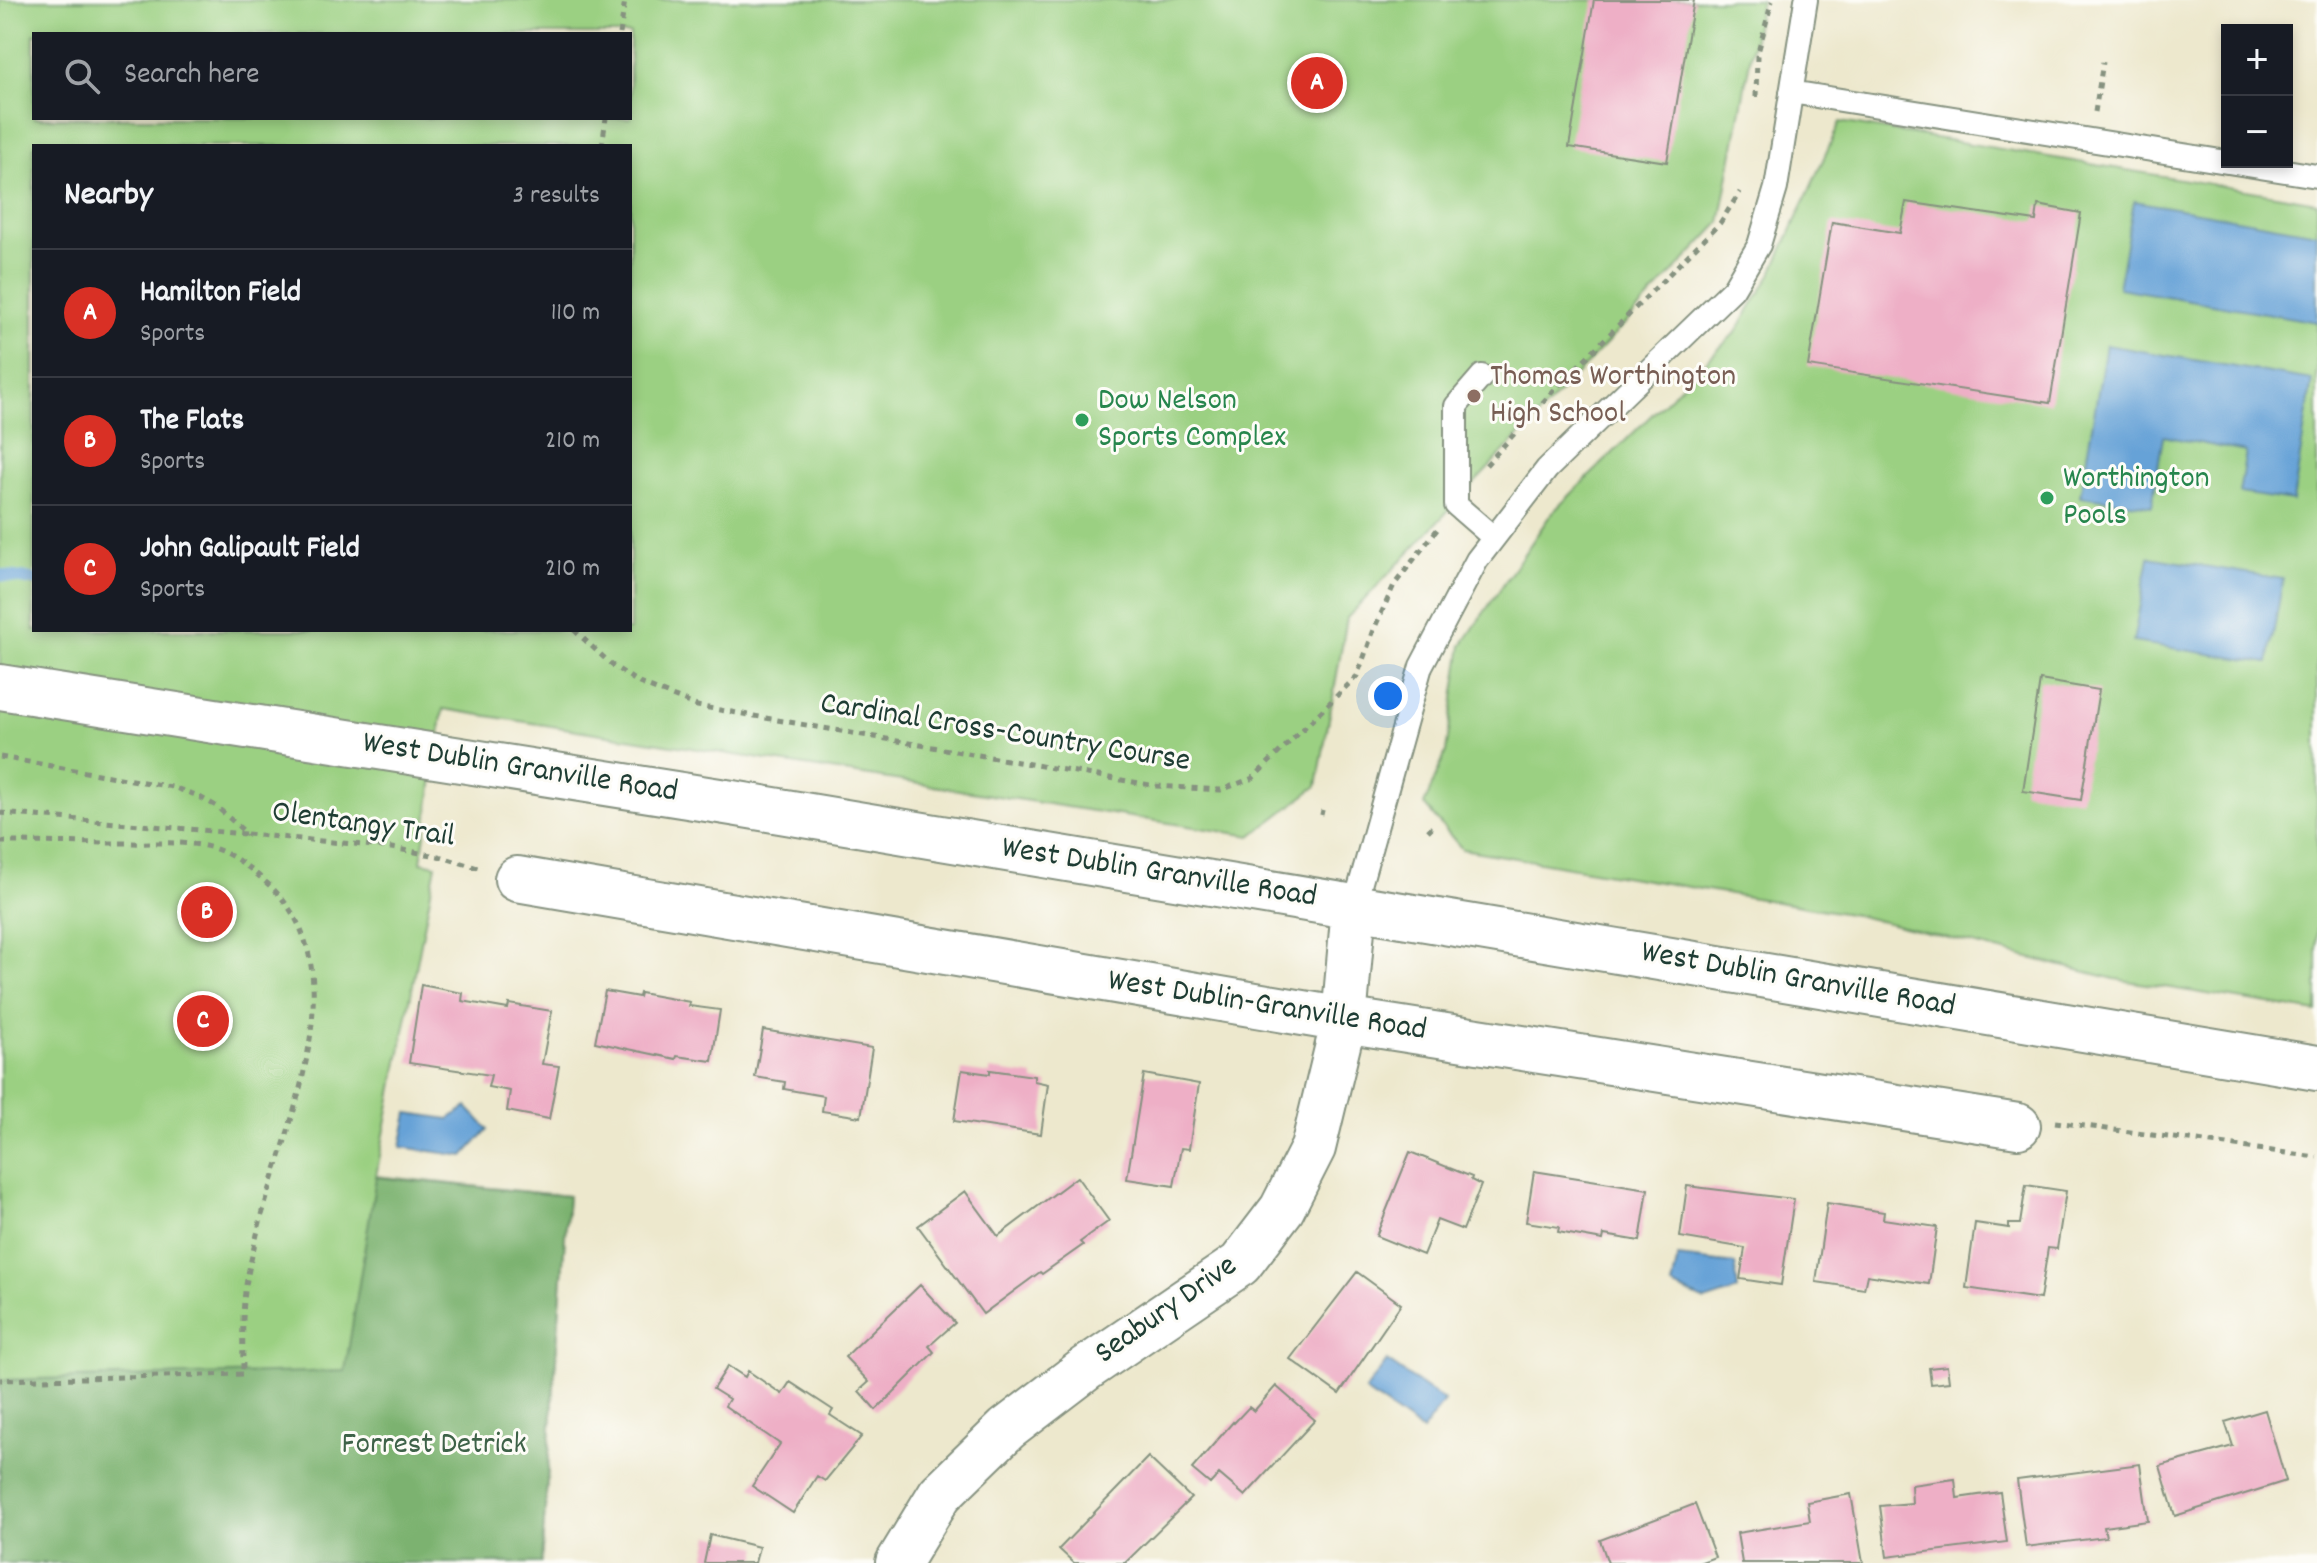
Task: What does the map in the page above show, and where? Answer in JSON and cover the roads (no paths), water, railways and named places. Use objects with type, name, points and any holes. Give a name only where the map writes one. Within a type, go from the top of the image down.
[{"type":"street","name":"West Dublin Granville Road","points":[[0,687],[732,803],[2317,1068]]},
{"type":"street","name":"West Dublin-Granville Road","points":[[517,879],[1344,1020],[2018,1126]]},
{"type":"street","name":"Seabury Drive","points":[[898,1563],[940,1494],[1007,1429],[1087,1368],[1240,1264],[1282,1209],[1313,1148],[1344,1020],[1354,907]]},
{"type":"lane","points":[[1354,907],[1421,666],[1477,560],[1547,469],[1733,289],[1759,245],[1776,188],[1806,0]]},
{"type":"lane","points":[[1791,92],[2221,161]]},
{"type":"lane","points":[[2266,168],[2317,176]]},
{"type":"lane","points":[[1482,376],[1456,406],[1456,505],[1494,538]]},
{"type":"water","points":[[2134,201],[2317,233],[2317,322],[2118,288]]},
{"type":"water","points":[[2106,345],[2312,380],[2293,501],[2239,493],[2246,452],[2163,436],[2152,506],[2080,496]]},
{"type":"water","points":[[2149,557],[2283,579],[2268,663],[2133,642]]},
{"type":"water","points":[[467,1107],[488,1129],[464,1156],[401,1147],[408,1113],[449,1119]]},
{"type":"water","points":[[1678,1257],[1735,1264],[1738,1290],[1705,1301],[1672,1286]]},
{"type":"water","points":[[1387,1361],[1444,1401],[1422,1431],[1365,1391]]},
{"type":"waterway","points":[[0,575],[32,580]]},
{"type":"place","name":"Hamilton Field","points":[[1317,83]]},
{"type":"place","name":"Thomas Worthington High School","points":[[1474,396]]},
{"type":"place","name":"Dow Nelson Sports Complex","points":[[1082,420]]},
{"type":"place","name":"Worthington Pools","points":[[2047,498]]},
{"type":"place","name":"The Flats","points":[[207,912]]},
{"type":"place","name":"John Galipault Field","points":[[203,1021]]},
{"type":"park label","name":"Forrest Detrick","points":[[434,1446]]}]
